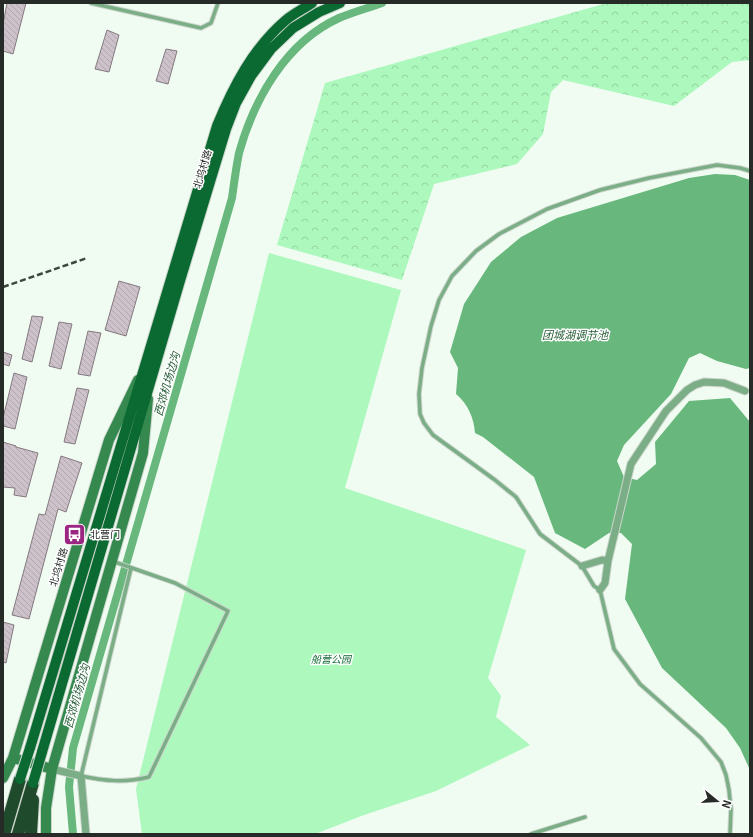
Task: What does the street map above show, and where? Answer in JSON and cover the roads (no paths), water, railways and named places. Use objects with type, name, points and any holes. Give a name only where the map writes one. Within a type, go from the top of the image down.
[{"type":"highway","points":[[3,809],[20,779]]},
{"type":"highway","points":[[4,834],[20,779]]},
{"type":"highway","points":[[18,834],[33,783]]},
{"type":"highway","points":[[31,834],[33,783]]},
{"type":"main road","name":"北坞村路","points":[[20,779],[218,126],[228,101],[243,72],[262,44],[286,20],[312,3]]},
{"type":"main road","name":"北坞村路","points":[[33,783],[226,129],[236,103],[251,76],[271,49],[293,28],[319,12],[340,3]]},
{"type":"street","name":"北坞村路","points":[[3,778],[13,758],[109,440],[145,366]]},
{"type":"street","points":[[600,590],[605,583],[608,561],[631,464],[666,411],[687,390],[704,382],[724,383],[745,391]]},
{"type":"street","name":"北坞村路","points":[[46,834],[46,808],[52,769],[143,452],[150,385]]},
{"type":"street","points":[[582,566],[602,560],[608,561]]},
{"type":"street","points":[[3,767],[13,758],[74,774],[86,834]]},
{"type":"lane","points":[[91,3],[201,28],[211,23],[218,3]]},
{"type":"lane","points":[[730,834],[731,810],[729,790],[726,775],[721,762],[702,738],[640,684],[614,649],[600,590],[594,586],[582,566],[540,534],[516,497],[433,435],[424,423],[420,414],[419,394],[422,368],[431,326],[439,300],[452,276],[476,250],[499,234],[547,209],[600,190],[649,178],[717,165],[750,171]]},
{"type":"lane","points":[[112,560],[175,583],[228,610],[149,777],[138,780],[106,781],[74,774],[130,567]]},
{"type":"lane","points":[[531,834],[585,817]]},
{"type":"water","name":"团城湖调节池","points":[[715,174],[735,175],[750,180],[750,368],[746,369],[717,361],[700,353],[689,358],[671,394],[624,445],[617,461],[624,477],[637,480],[656,464],[655,442],[689,401],[730,398],[750,422],[750,770],[740,748],[726,728],[662,668],[625,599],[632,544],[621,533],[609,533],[585,549],[555,533],[534,477],[483,437],[475,433],[470,412],[464,402],[456,394],[458,368],[450,352],[464,304],[491,262],[521,237],[557,218],[689,178]]},
{"type":"waterway","name":"西郊机场边沟","points":[[73,834],[69,787],[73,748],[232,198],[239,153],[245,133],[263,93],[275,74],[288,57],[303,42],[320,28],[339,18],[382,3]]},
{"type":"railway","points":[[3,287],[87,258]]},
{"type":"place","name":"北营门","points":[[75,534]]},
{"type":"park label","name":"船营公园","points":[[331,659]]}]
